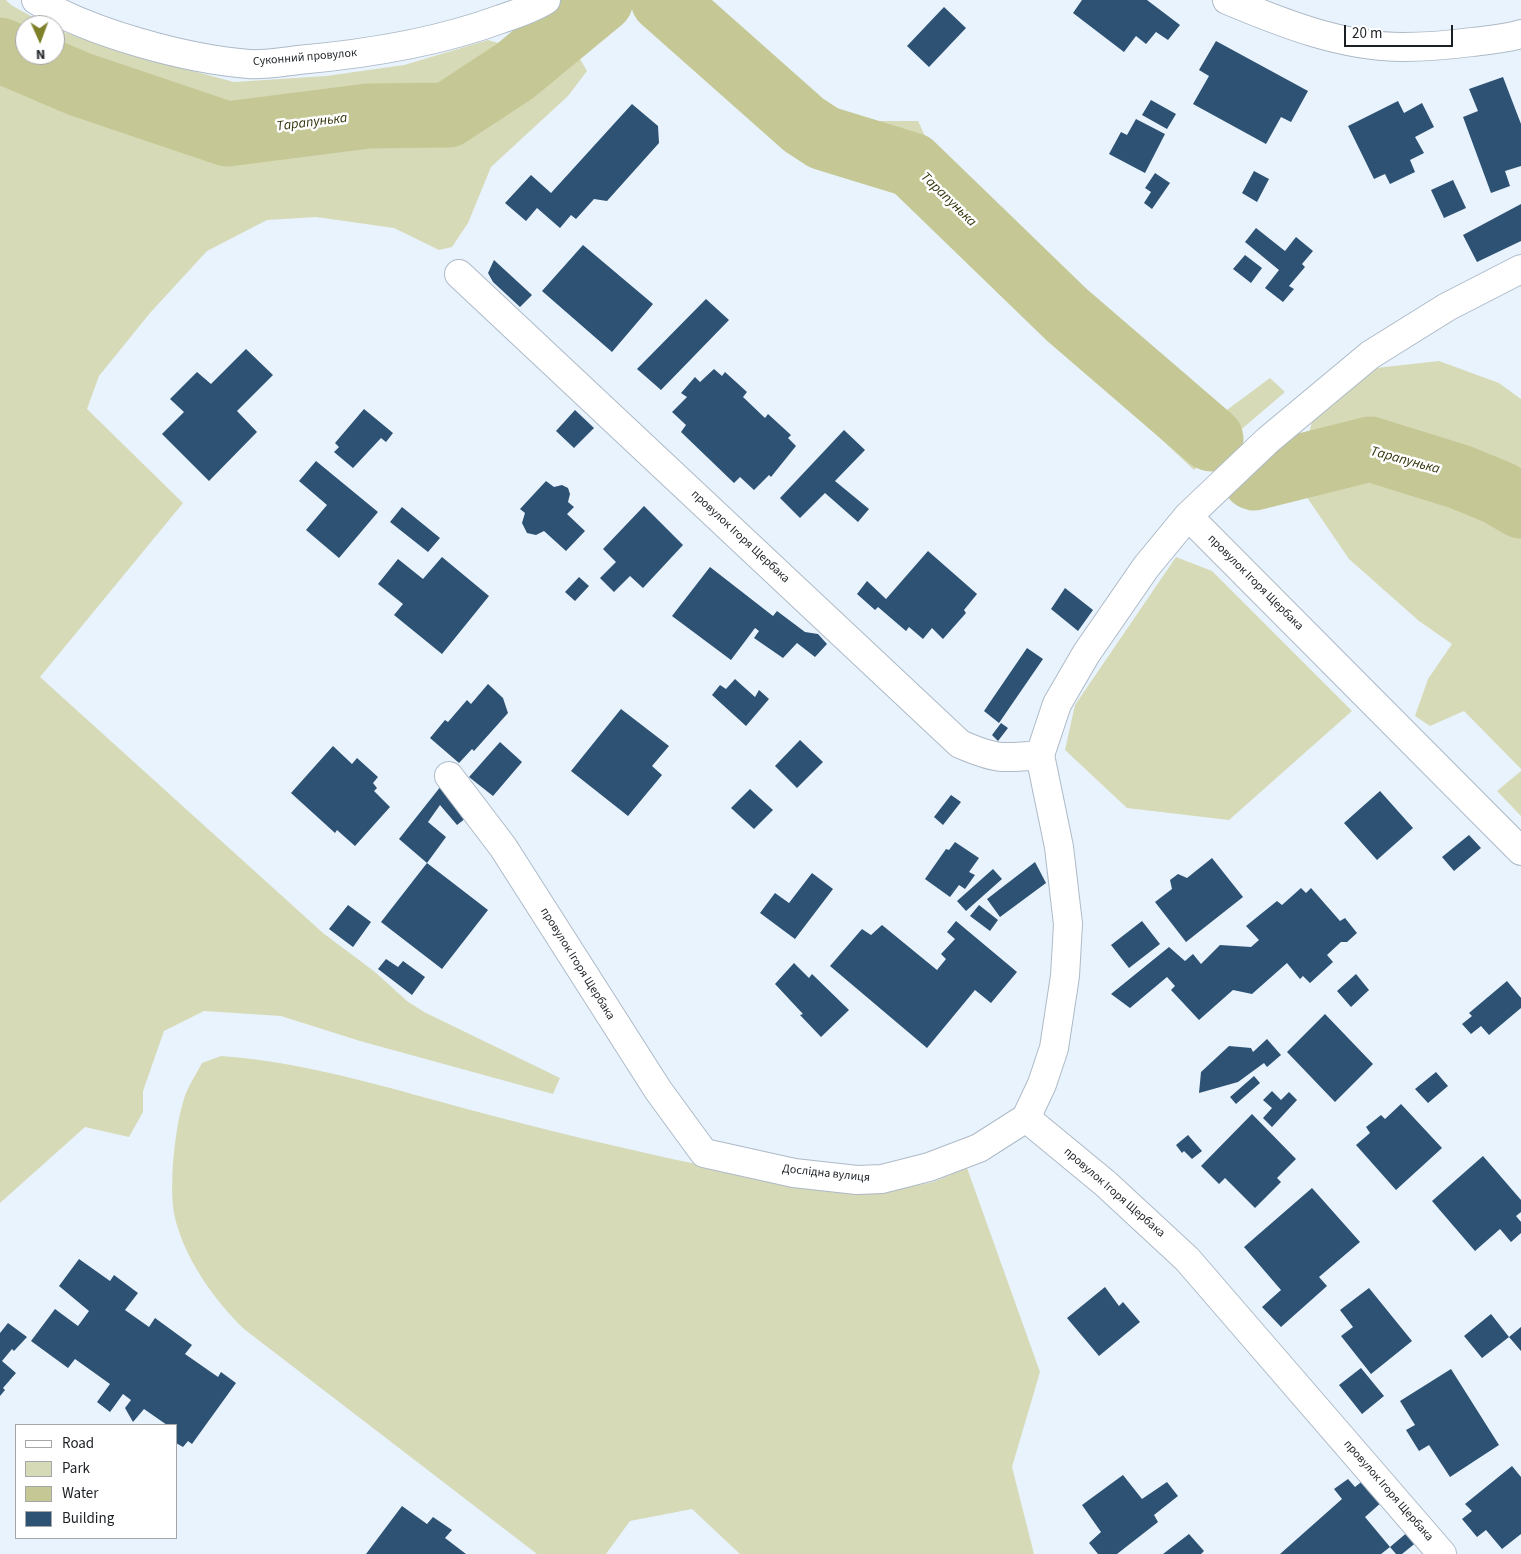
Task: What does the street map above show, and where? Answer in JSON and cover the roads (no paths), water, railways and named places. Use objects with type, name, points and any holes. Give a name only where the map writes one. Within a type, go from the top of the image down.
[{"type":"street","name":"Суконний провулок","points":[[36,0],[79,22],[166,49],[251,64],[343,56],[422,43],[486,25],[535,7],[546,0]]},
{"type":"street","points":[[1227,0],[1274,20],[1315,33],[1344,40],[1402,47],[1453,44],[1521,34]]},
{"type":"street","points":[[1026,1118],[1042,1084],[1054,1048],[1065,976],[1068,924],[1059,847],[1040,755],[1058,704],[1086,654],[1146,566],[1188,516],[1268,440],[1370,355],[1447,307],[1521,269]]},
{"type":"street","name":"провулок Ігоря Щербака","points":[[459,274],[960,744],[989,756],[1004,759],[1040,755]]},
{"type":"street","name":"провулок Ігоря Щербака","points":[[1188,516],[1426,753],[1521,851]]},
{"type":"street","name":"провулок Ігоря Щербака","points":[[449,776],[503,847],[658,1090],[704,1153]]},
{"type":"street","name":"провулок Ігоря Щербака","points":[[1026,1118],[1106,1184],[1187,1258],[1442,1554]]},
{"type":"street","name":"Дослідна вулиця","points":[[704,1153],[794,1173],[857,1180],[882,1179],[928,1167],[979,1148],[1026,1118]]},
{"type":"water","points":[[709,25],[792,88],[810,120],[795,135],[699,39]]},
{"type":"waterway","name":"Тарапунька","points":[[0,50],[79,84],[227,134],[368,116],[448,115],[515,71],[601,0]]},
{"type":"waterway","name":"Тарапунька","points":[[663,0],[804,125],[824,138],[912,165],[1067,315],[1211,439]]},
{"type":"waterway","name":"Тарапунька","points":[[1254,478],[1370,449],[1460,477],[1499,493],[1521,506]]}]
